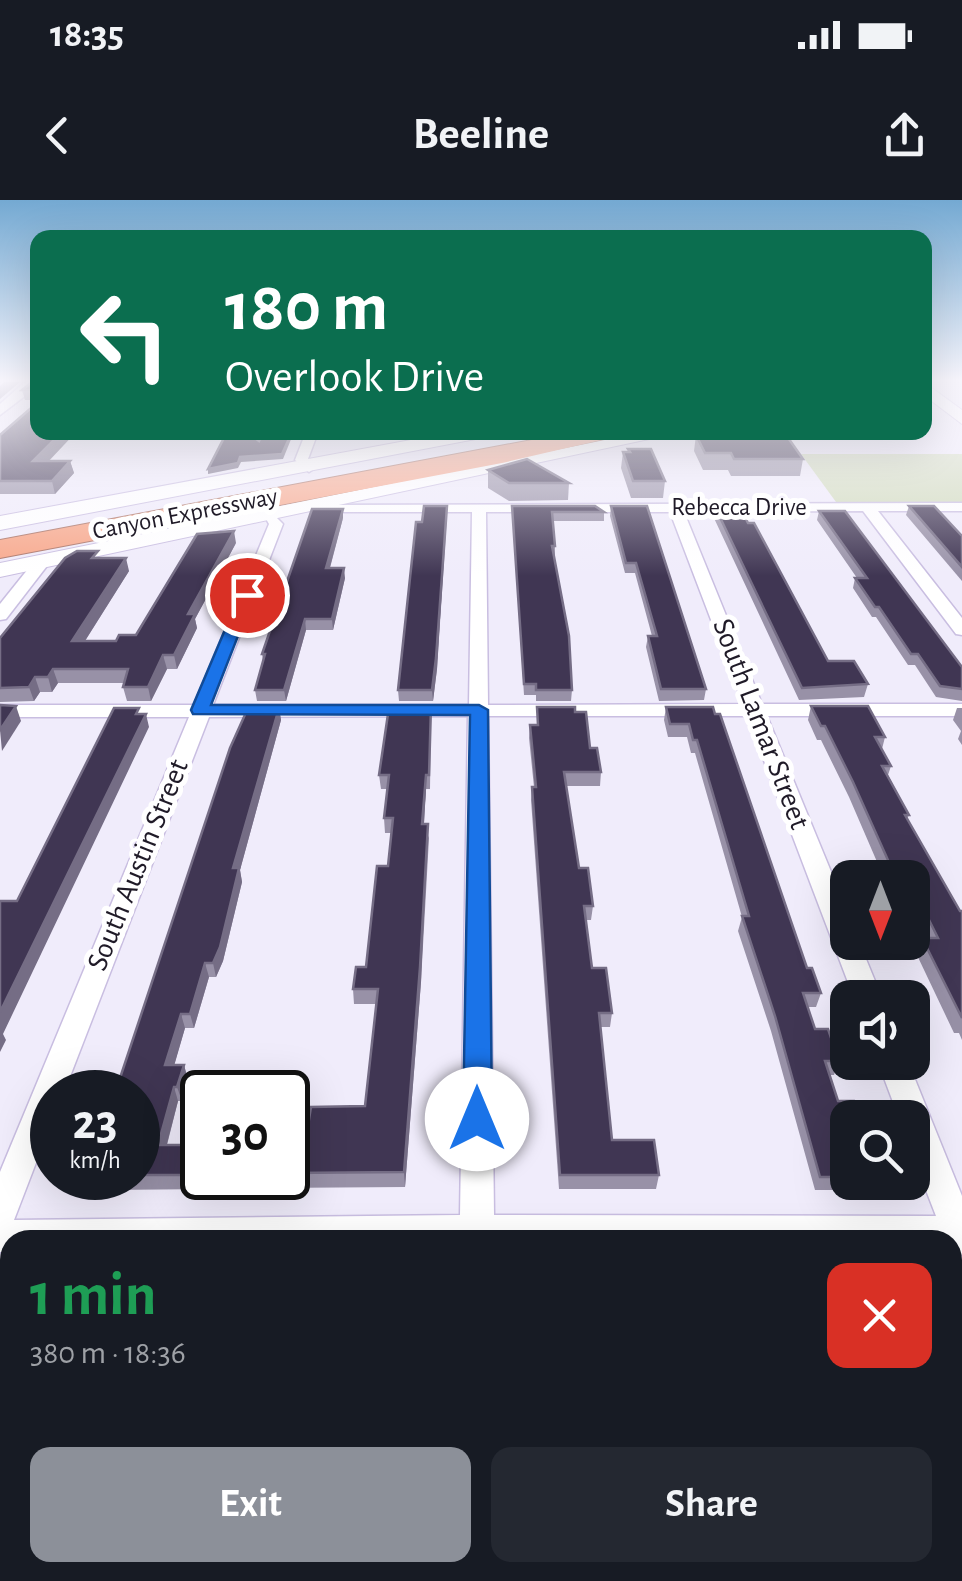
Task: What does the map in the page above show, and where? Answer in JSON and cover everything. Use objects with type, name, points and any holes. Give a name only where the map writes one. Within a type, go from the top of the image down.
[{"type":"highway","name":"Canyon Expressway","points":[[0,536],[483,446]]},
{"type":"highway","name":"Canyon Expressway","points":[[0,551],[485,446]]},
{"type":"highway","points":[[0,525],[181,504]]},
{"type":"main road","points":[[0,525],[309,468],[475,446]]},
{"type":"main road","points":[[0,570],[317,508],[389,502],[614,446]]},
{"type":"street","points":[[306,446],[301,460],[309,468]]},
{"type":"street","name":"Rebecca Drive","points":[[389,502],[480,508],[962,507]]},
{"type":"street","name":"South Lamar Street","points":[[675,507],[861,980]]},
{"type":"street","points":[[868,507],[962,630]]},
{"type":"street","points":[[477,1230],[480,508]]},
{"type":"street","name":"South Austin Street","points":[[0,1213],[276,524],[272,517]]},
{"type":"street","points":[[0,614],[42,562]]},
{"type":"street","points":[[0,711],[962,710]]},
{"type":"street","points":[[900,1080],[959,1230]]},
{"type":"green space","points":[[801,454],[962,454],[962,502],[836,502]]},
{"type":"building","points":[[0,446],[48,446],[33,461],[70,461],[52,481],[0,481]]},
{"type":"building","points":[[220,446],[285,446],[282,454],[240,457],[238,463],[208,469]]},
{"type":"building","points":[[702,446],[794,446],[803,459],[734,459],[731,453],[705,453]]},
{"type":"building","points":[[628,449],[651,449],[665,481],[633,481],[623,452],[630,452]]},
{"type":"building","points":[[527,459],[569,483],[509,483],[488,470]]},
{"type":"building","points":[[714,505],[739,505],[748,523],[754,523],[828,661],[854,661],[868,684],[802,688]]},
{"type":"building","points":[[424,506],[447,506],[432,690],[398,690],[416,522],[422,522]]},
{"type":"building","points":[[512,506],[595,506],[604,512],[552,512],[552,546],[569,636],[572,690],[536,690],[536,684],[524,684]]},
{"type":"building","points":[[611,506],[647,506],[706,689],[661,689],[648,636],[657,636],[636,563],[626,563]]},
{"type":"building","points":[[909,506],[934,506],[962,536],[962,567]]},
{"type":"building","points":[[312,509],[343,509],[326,568],[344,568],[332,619],[305,619],[284,690],[255,690],[262,654]]},
{"type":"building","points":[[819,511],[845,511],[962,667],[962,689],[940,686],[918,654],[911,654],[855,578],[867,578]]},
{"type":"building","points":[[234,531],[188,614],[195,614],[174,655],[163,655],[148,687],[123,687],[128,669],[53,669],[48,677],[35,677],[29,687],[0,688],[0,638],[65,558],[77,551],[98,551],[92,558],[126,558],[72,641],[116,641],[119,635],[136,635],[197,534]]},
{"type":"building","points":[[0,705],[16,706],[0,730]]},
{"type":"building","points":[[431,706],[429,775],[422,824],[428,824],[420,967],[404,1172],[310,1173],[311,1107],[365,1106],[378,989],[353,989],[356,967],[366,967],[377,866],[388,866],[393,818],[384,818],[389,775],[379,775],[388,714],[395,714],[396,707]]},
{"type":"building","points":[[811,706],[868,706],[885,737],[875,737],[891,766],[882,766],[909,815],[905,815],[962,911],[962,1018],[930,954],[930,938],[938,938],[930,922],[930,860],[888,860],[853,782],[825,726],[821,726]]},
{"type":"building","points":[[537,707],[575,707],[575,712],[586,712],[590,748],[597,748],[601,772],[564,772],[579,868],[588,868],[593,906],[584,906],[592,968],[606,968],[612,1013],[599,1013],[612,1140],[654,1140],[659,1175],[560,1175],[532,787],[536,787],[530,725],[538,725]]},
{"type":"building","points":[[666,707],[713,707],[715,714],[720,714],[807,968],[812,968],[821,993],[803,993],[815,1029],[828,1029],[830,1035],[830,1061],[825,1061],[838,1100],[830,1100],[830,1177],[820,1177],[742,916],[749,916],[697,740],[693,740],[689,724],[670,724]]},
{"type":"building","points":[[114,708],[139,708],[136,714],[146,714],[0,1012],[0,901],[17,901]]},
{"type":"building","points":[[248,708],[279,708],[233,868],[239,868],[220,947],[213,963],[205,963],[190,1014],[181,1014],[165,1065],[184,1065],[160,1138],[160,1070],[123,1070],[230,748]]},
{"type":"building","points":[[160,1145],[180,1145],[180,1175],[160,1175]]},
{"type":"route","points":[[247,595],[200,710],[479,710],[477,1119]]}]
